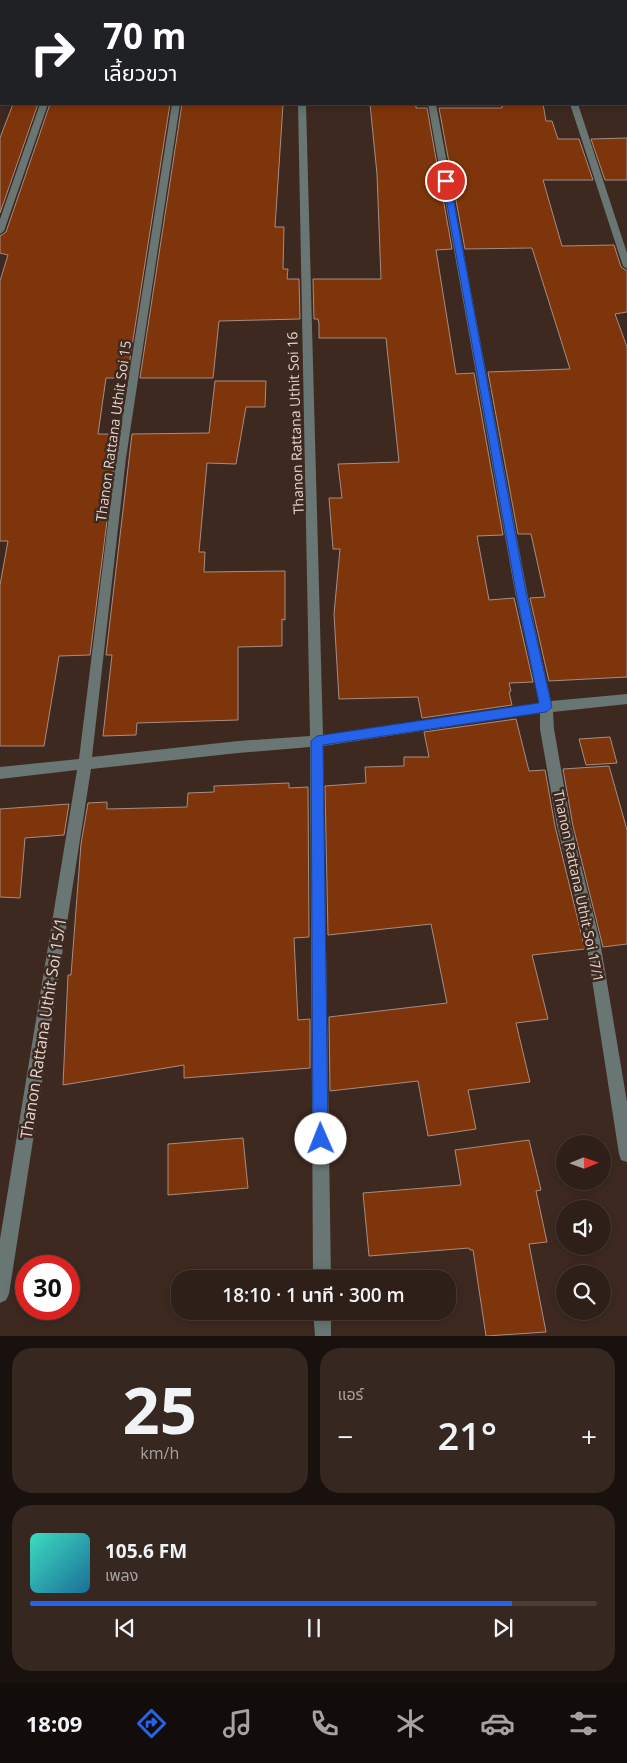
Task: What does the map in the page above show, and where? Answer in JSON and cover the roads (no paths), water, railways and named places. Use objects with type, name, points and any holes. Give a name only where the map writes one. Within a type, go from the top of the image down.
[{"type":"street","points":[[0,231],[44,105]]},
{"type":"street","name":"Thanon Rattana Uthit Soi 15","points":[[85,763],[121,458],[176,105]]},
{"type":"street","name":"Thanon Rattana Uthit Soi 16","points":[[302,105],[317,741],[322,1270]]},
{"type":"street","name":"Thanon Rattana Uthit Soi 17/1","points":[[432,105],[521,592],[546,707],[547,729],[564,826],[593,941],[627,1154]]},
{"type":"street","points":[[574,105],[627,266]]},
{"type":"street","points":[[0,773],[317,741],[546,707],[627,699]]},
{"type":"street","name":"Thanon Rattana Uthit Soi 15/1","points":[[0,1294],[85,763]]},
{"type":"street","points":[[322,1320],[323,1332]]}]
